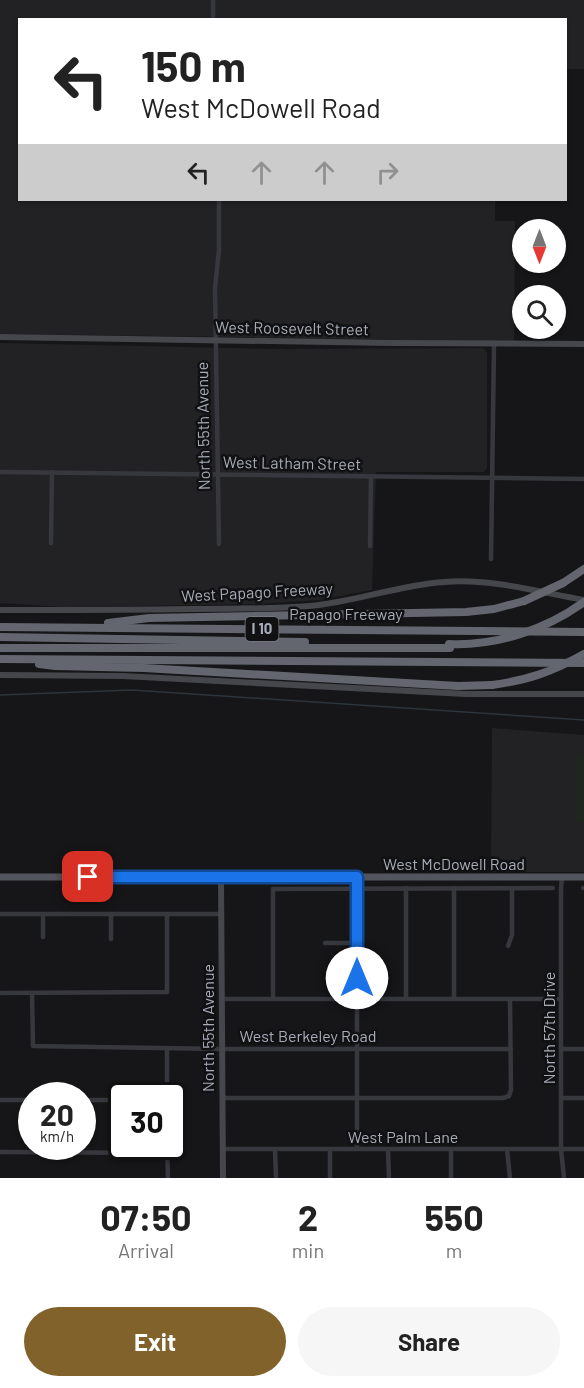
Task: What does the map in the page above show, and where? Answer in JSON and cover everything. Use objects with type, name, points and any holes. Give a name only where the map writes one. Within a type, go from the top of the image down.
[{"type":"highway","points":[[78,627],[149,618],[466,612],[506,606],[524,600],[563,583],[584,568]]},
{"type":"highway","points":[[0,648],[449,646],[480,643],[523,634],[557,619],[584,601]]},
{"type":"highway","points":[[0,637],[485,647],[511,642],[548,629],[584,608]]},
{"type":"highway","name":"Papago Freeway","points":[[0,627],[584,632]]},
{"type":"highway","points":[[12,659],[55,666],[165,669],[458,686],[492,685],[524,680],[560,668],[584,654]]},
{"type":"highway","name":"I 10","points":[[0,659],[584,663]]},
{"type":"highway","points":[[446,663],[584,668]]},
{"type":"main road","name":"West Roosevelt Street","points":[[0,337],[494,345],[584,344]]},
{"type":"main road","name":"West Papago Freeway","points":[[0,610],[313,606],[421,584],[460,581],[496,584],[584,601]]},
{"type":"main road","points":[[0,675],[123,676],[456,694],[584,694]]},
{"type":"main road","name":"West McDowell Road","points":[[0,877],[584,878]]},
{"type":"main road","name":"North 55th Avenue","points":[[221,877],[223,1178]]},
{"type":"street","points":[[213,0],[213,18]]},
{"type":"street","name":"North 55th Avenue","points":[[219,201],[219,250],[214,288],[219,544]]},
{"type":"street","points":[[491,560],[494,345]]},
{"type":"street","name":"West Latham Street","points":[[0,472],[584,479]]},
{"type":"street","points":[[51,543],[52,472]]},
{"type":"street","points":[[370,546],[371,476]]},
{"type":"street","points":[[357,877],[357,1149]]},
{"type":"street","name":"North 57th Drive","points":[[562,877],[561,1149],[564,1178]]},
{"type":"street","points":[[405,888],[406,999]]},
{"type":"street","points":[[454,888],[454,999]]},
{"type":"street","points":[[508,946],[512,935],[512,888]]},
{"type":"street","name":"West McDowell Road","points":[[273,999],[273,889],[553,888]]},
{"type":"street","points":[[0,914],[221,914]]},
{"type":"street","points":[[43,914],[43,937]]},
{"type":"street","points":[[111,914],[111,939]]},
{"type":"street","points":[[0,993],[167,992],[167,914]]},
{"type":"street","points":[[325,943],[357,943]]},
{"type":"street","name":"West Berkeley Road","points":[[32,993],[33,1046],[222,1049],[511,1049]]},
{"type":"street","points":[[222,999],[561,999]]},
{"type":"street","points":[[222,1098],[503,1098],[509,1096],[511,1090],[510,999]]},
{"type":"street","points":[[167,1048],[167,1082]]},
{"type":"street","points":[[561,1049],[584,1049]]},
{"type":"street","points":[[561,1098],[584,1098]]},
{"type":"street","points":[[0,1100],[18,1100]]},
{"type":"street","name":"West Palm Lane","points":[[223,1149],[584,1149]]},
{"type":"street","points":[[276,1149],[276,1178]]},
{"type":"street","points":[[330,1149],[330,1178]]},
{"type":"street","points":[[388,1149],[389,1178]]},
{"type":"street","points":[[451,1149],[451,1178]]},
{"type":"street","points":[[507,1149],[510,1178]]},
{"type":"street","points":[[0,1152],[108,1153]]},
{"type":"street","points":[[167,1160],[168,1178]]},
{"type":"shaded area","points":[[0,0],[584,0],[584,69],[567,69],[567,18],[18,18],[18,201],[495,201],[495,221],[512,221],[512,273],[515,273],[514,285],[512,285],[512,339],[514,342],[0,334]]},
{"type":"shaded area","points":[[0,343],[276,349],[483,348],[487,353],[487,468],[483,472],[376,472],[372,590],[319,600],[257,604],[64,607],[0,603]]},
{"type":"shaded area","points":[[492,728],[584,735],[584,872],[491,872]]},
{"type":"shaded area","points":[[575,755],[584,755],[584,822],[575,822]]},
{"type":"waterway","points":[[0,695],[132,690],[584,720]]},
{"type":"route","points":[[88,877],[357,877],[357,978]]}]
